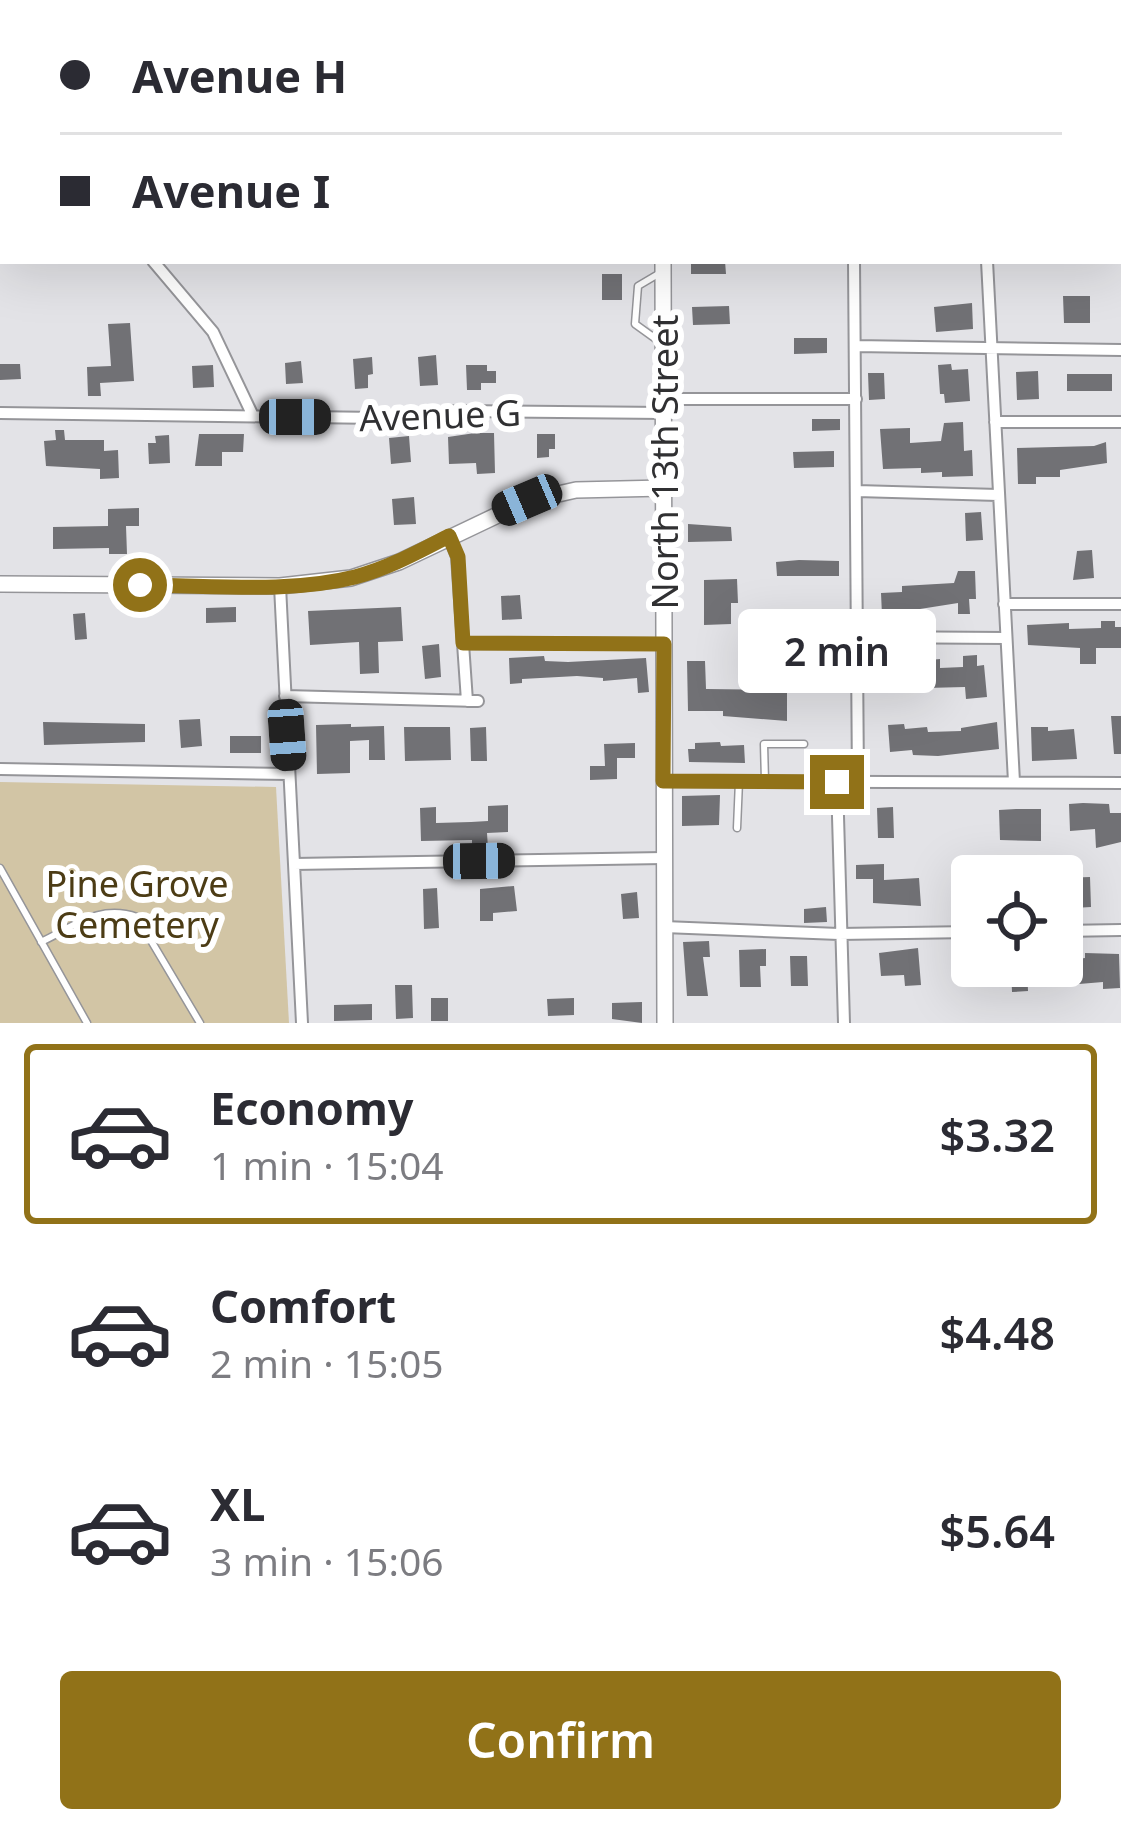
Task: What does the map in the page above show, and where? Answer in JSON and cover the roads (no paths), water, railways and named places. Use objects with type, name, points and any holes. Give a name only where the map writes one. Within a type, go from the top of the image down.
[{"type":"street","points":[[156,264],[213,332],[253,416]]},
{"type":"street","points":[[854,264],[858,782]]},
{"type":"street","points":[[987,264],[1014,782]]},
{"type":"street","name":"North 13th Street","points":[[663,266],[665,1023]]},
{"type":"street","points":[[855,346],[1121,350]]},
{"type":"street","name":"Avenue G","points":[[0,413],[378,418],[458,411],[856,399]]},
{"type":"street","points":[[995,422],[1121,422]]},
{"type":"street","points":[[0,584],[280,586],[351,578],[399,562],[527,500],[576,490],[664,488]]},
{"type":"street","points":[[857,491],[998,495]]},
{"type":"street","points":[[285,696],[473,701],[463,643],[458,557],[449,536]]},
{"type":"street","points":[[280,586],[302,1023]]},
{"type":"street","points":[[1004,604],[1121,604]]},
{"type":"street","points":[[859,637],[1006,638]]},
{"type":"street","points":[[463,643],[664,644]]},
{"type":"street","points":[[0,769],[290,774]]},
{"type":"street","points":[[663,781],[1121,783]]},
{"type":"street","points":[[837,782],[844,1023]]},
{"type":"street","points":[[295,864],[664,858]]},
{"type":"street","points":[[664,927],[839,934],[951,932]]},
{"type":"street","points":[[1083,931],[1121,930]]},
{"type":"lane","points":[[663,266],[638,286],[635,323],[664,343]]},
{"type":"lane","points":[[765,782],[764,744],[804,744]]},
{"type":"lane","points":[[737,828],[739,781]]},
{"type":"lane","points":[[0,868],[87,1023]]},
{"type":"lane","points":[[41,942],[102,912],[117,910],[137,917],[200,1023]]},
{"type":"park label","name":"Pine Grove Cemetery","points":[[137,904]]}]
